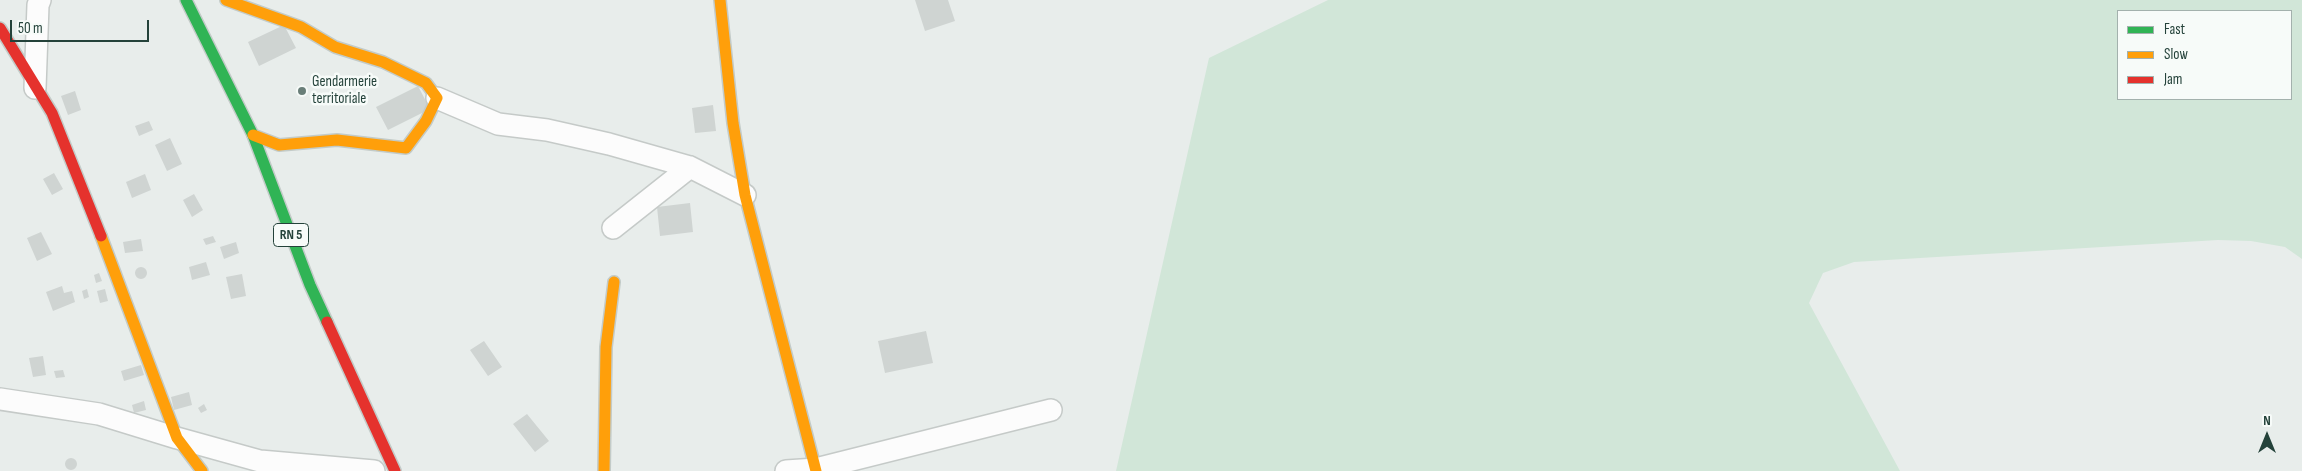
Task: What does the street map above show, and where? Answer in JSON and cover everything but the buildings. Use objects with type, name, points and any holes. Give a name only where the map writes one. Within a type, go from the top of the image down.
[{"type":"street","points":[[35,89],[38,6],[40,0]]},
{"type":"street","name":"RN 5","points":[[186,0],[200,23],[252,135],[310,285],[396,471]]},
{"type":"street","points":[[226,0],[301,27],[335,47],[382,62],[426,83],[437,98],[498,124],[547,130],[610,144],[690,167],[745,195]]},
{"type":"street","points":[[720,0],[733,123],[745,195],[816,470]]},
{"type":"street","points":[[0,28],[35,89],[52,114],[78,175],[177,438],[202,471]]},
{"type":"street","points":[[252,135],[279,145],[337,140],[406,148],[426,121],[437,98]]},
{"type":"street","points":[[613,228],[690,167]]},
{"type":"street","points":[[604,471],[606,347],[614,282]]},
{"type":"street","points":[[0,399],[99,414],[260,461],[374,471]]},
{"type":"street","points":[[786,471],[816,470],[1051,410]]},
{"type":"green space","points":[[1328,0],[2302,0],[2302,259],[2285,247],[2251,241],[2218,240],[1854,262],[1823,273],[1809,303],[1900,471],[1116,471],[1209,58]]},
{"type":"traffic: fast","points":[[186,0],[253,135],[310,285],[327,322]]},
{"type":"traffic: slow","points":[[226,0],[301,27],[335,47],[383,62],[426,83],[437,98],[426,121],[406,148],[337,140],[279,145],[253,135]]},
{"type":"traffic: slow","points":[[720,0],[733,123],[745,195],[816,471]]},
{"type":"traffic: slow","points":[[101,236],[177,438],[202,471]]},
{"type":"traffic: slow","points":[[604,471],[606,347],[614,282]]},
{"type":"traffic: jam","points":[[0,28],[52,113],[101,236]]},
{"type":"traffic: jam","points":[[327,322],[395,471]]},
{"type":"place","name":"Gendarmerie territoriale","points":[[302,91]]}]
